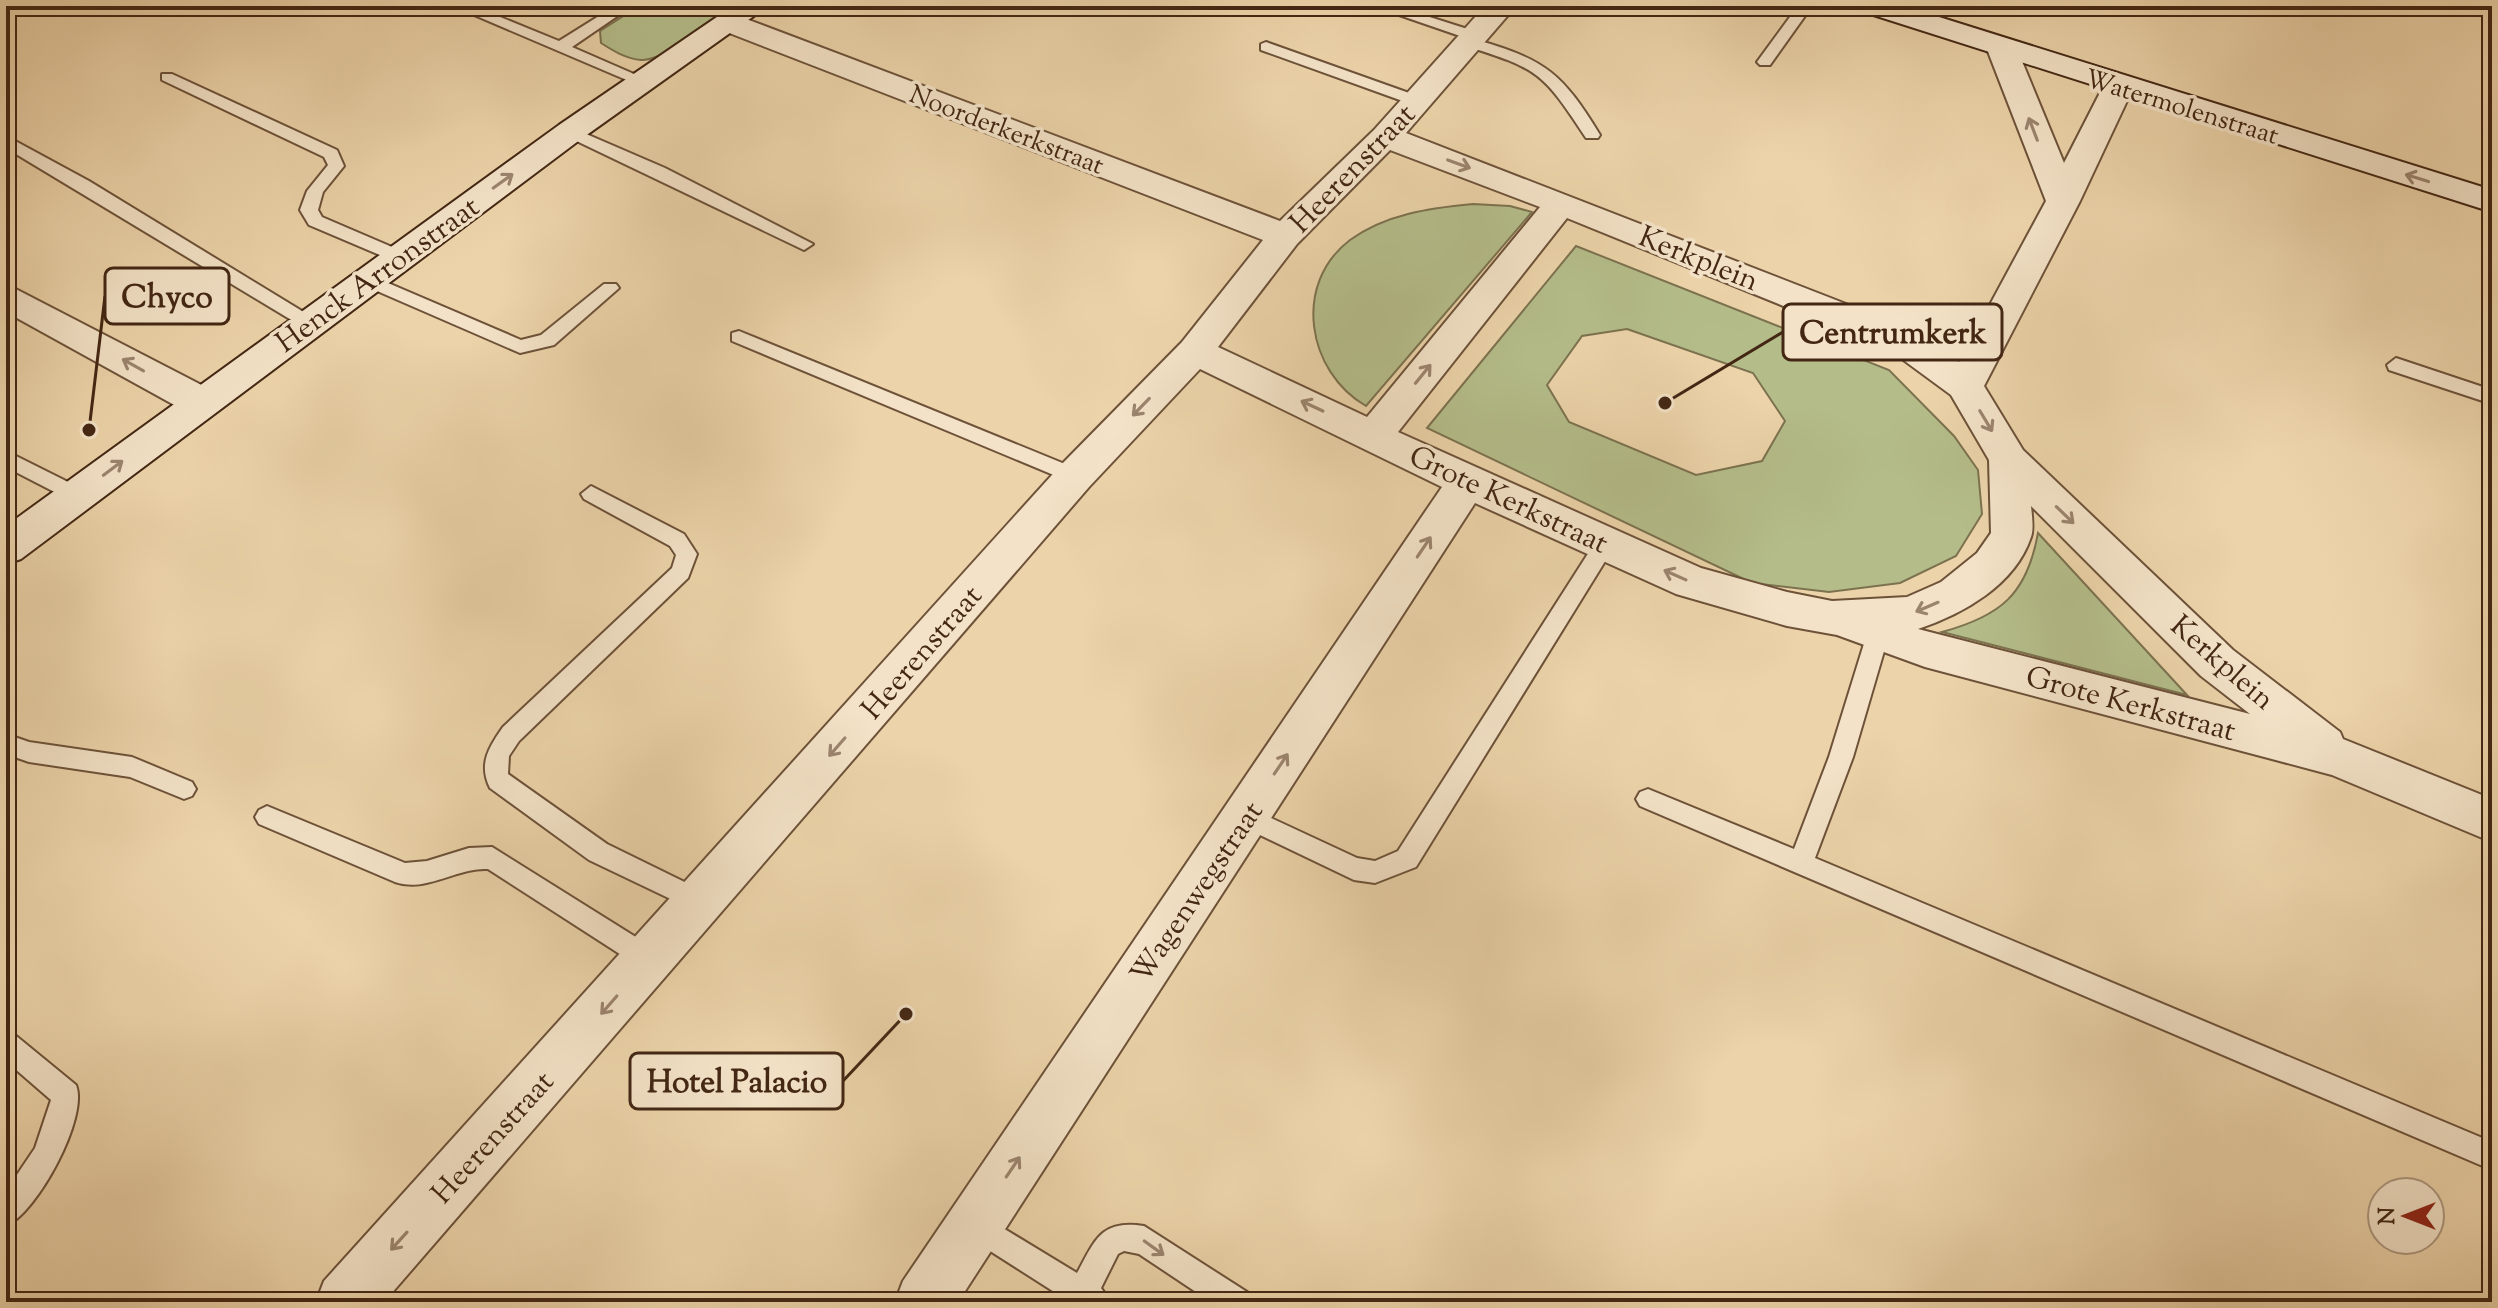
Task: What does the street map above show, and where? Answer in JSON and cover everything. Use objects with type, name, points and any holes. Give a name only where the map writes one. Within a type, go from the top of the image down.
[{"type":"street","name":"Heerenstraat","points":[[345,1302],[1075,476],[1195,351],[1285,236],[1385,137],[1501,6]]},
{"type":"street","name":"Watermolenstraat","points":[[1895,9],[2002,49],[2492,201]]},
{"type":"street","name":"Henck Arronstraat","points":[[6,548],[570,132],[741,14]]},
{"type":"street","name":"Noorderkerkstraat","points":[[741,14],[1285,236]]},
{"type":"street","points":[[2002,49],[2063,201]]},
{"type":"street","points":[[1965,386],[2063,201],[2118,86]]},
{"type":"street","name":"Kerkplein","points":[[1385,137],[1561,203],[1900,339],[1965,386],[2009,460],[2217,663],[2339,757]]},
{"type":"street","points":[[1374,435],[1561,203]]},
{"type":"street","points":[[6,296],[201,402]]},
{"type":"street","name":"Grote Kerkstraat","points":[[1195,351],[1467,482],[1691,582],[2339,757]]},
{"type":"street","name":"Kerkplein","points":[[1992,565],[2012,535],[2009,460]]},
{"type":"street","name":"Wagenwegstraat","points":[[924,1302],[1467,482]]},
{"type":"street","name":"Grote Kerkstraat","points":[[1832,618],[1911,614],[1956,594],[1992,565]]},
{"type":"street","points":[[2339,757],[2492,821]]},
{"type":"lane","points":[[460,6],[642,81]]},
{"type":"lane","points":[[562,46],[625,6]]},
{"type":"lane","points":[[1380,6],[1524,59],[1538,68],[1577,110],[1592,135]]},
{"type":"lane","points":[[1765,62],[1805,6]]},
{"type":"lane","points":[[1266,47],[1417,101]]},
{"type":"lane","points":[[167,77],[331,154],[336,166],[315,191],[309,210],[315,221],[400,257]]},
{"type":"lane","points":[[570,132],[632,156],[730,210],[804,244]]},
{"type":"lane","points":[[6,141],[91,187],[215,270],[309,323]]},
{"type":"lane","points":[[367,280],[520,347],[547,340],[610,288]]},
{"type":"lane","points":[[739,337],[1075,476]]},
{"type":"lane","points":[[2396,365],[2492,397]]},
{"type":"lane","points":[[6,458],[77,495]]},
{"type":"lane","points":[[591,494],[677,540],[687,554],[681,572],[511,734],[495,757],[495,775],[498,781],[598,852],[700,902]]},
{"type":"lane","points":[[1245,817],[1354,869],[1375,872],[1407,859],[1605,544]]},
{"type":"lane","points":[[1801,863],[1841,757],[1878,634]]},
{"type":"lane","points":[[6,744],[29,752],[132,767],[184,789]]},
{"type":"lane","points":[[1648,799],[2492,1156]]},
{"type":"lane","points":[[267,817],[404,874],[425,875],[474,855],[492,858],[649,959]]},
{"type":"lane","points":[[6,1044],[66,1095],[55,1141],[35,1181],[6,1212]]},
{"type":"lane","points":[[975,1225],[1089,1298],[1108,1244],[1124,1237],[1144,1240],[1237,1302]]},
{"type":"green space","points":[[639,6],[731,6],[674,47],[651,59],[641,60],[625,56],[601,43],[600,31]]},
{"type":"green space","points":[[1473,204],[1510,206],[1532,212],[1366,406],[1346,391],[1330,372],[1320,350],[1314,327],[1314,303],[1320,280],[1332,258],[1350,240],[1378,224],[1425,210]]},
{"type":"green space","points":[[1576,246],[1889,370],[1954,436],[1978,470],[1982,514],[1956,556],[1900,583],[1829,592],[1752,583],[1427,428]],"holes":[[[1627,329],[1753,373],[1785,421],[1762,461],[1696,475],[1569,422],[1547,385],[1582,336]]]},
{"type":"green space","points":[[2038,533],[2187,695],[1942,632],[1980,618],[2008,599],[2027,572]]},
{"type":"place","name":"Centrumkerk","points":[[1665,403]]},
{"type":"place","name":"Chyco","points":[[89,430]]},
{"type":"place","name":"Hotel Palacio","points":[[906,1014]]}]
